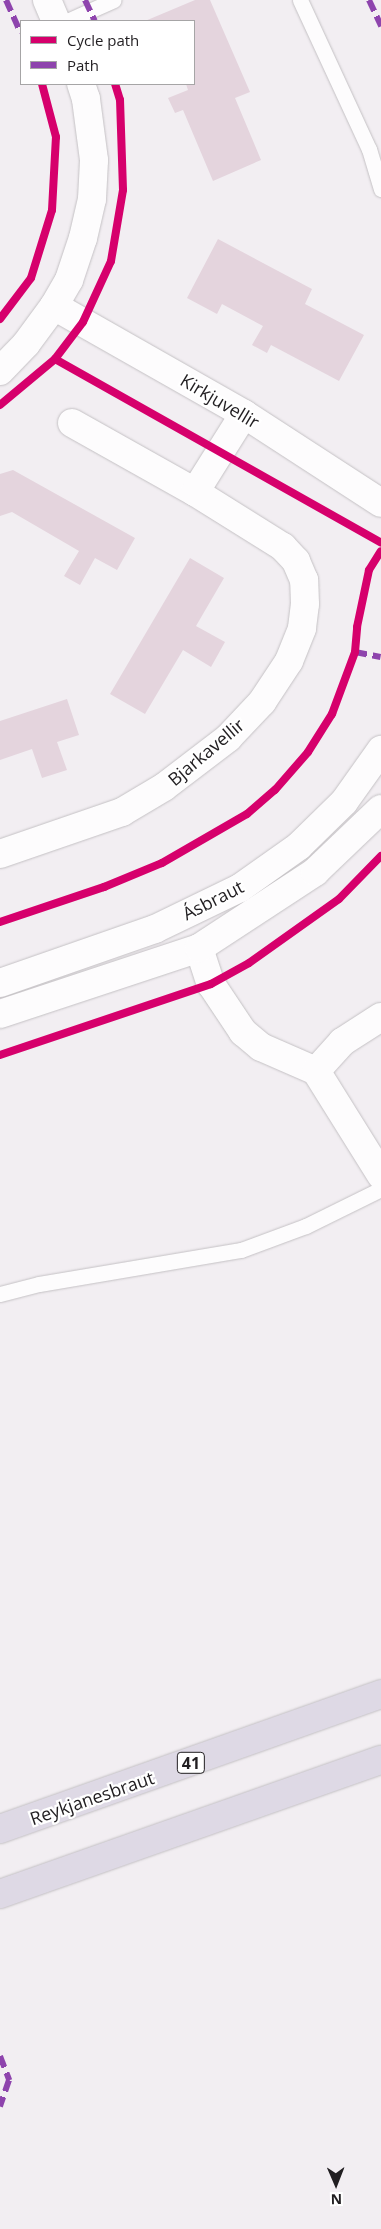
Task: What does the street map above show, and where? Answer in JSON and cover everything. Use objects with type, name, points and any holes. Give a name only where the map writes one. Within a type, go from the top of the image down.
[{"type":"highway","name":"Reykjanesbraut","points":[[0,1829],[381,1694]]},
{"type":"highway","points":[[0,1894],[381,1760]]},
{"type":"street","points":[[47,0],[56,20]]},
{"type":"street","points":[[0,371],[26,344],[54,306],[69,280],[92,200],[94,160],[86,99],[81,85]]},
{"type":"street","name":"Kirkjuvellir","points":[[54,306],[244,414],[381,503]]},
{"type":"street","points":[[195,492],[244,414]]},
{"type":"street","name":"Bjarkavellir","points":[[0,854],[122,812],[164,787],[228,738],[262,702],[289,661],[302,628],[305,604],[304,580],[296,561],[283,547],[195,492],[72,423]]},
{"type":"street","name":"Ásbraut","points":[[0,983],[155,929],[240,888],[299,846],[344,802],[381,750]]},
{"type":"street","name":"Ásbraut","points":[[0,1014],[199,948],[315,872],[381,809]]},
{"type":"street","points":[[199,948],[210,984],[243,1032],[261,1047],[316,1071],[381,1175]]},
{"type":"street","points":[[316,1071],[342,1042],[381,1017]]},
{"type":"lane","points":[[69,20],[114,0]]},
{"type":"lane","points":[[300,0],[369,149],[381,189]]},
{"type":"lane","points":[[0,1294],[39,1284],[241,1250],[306,1226],[381,1189]]},
{"type":"building","points":[[195,0],[210,0],[250,92],[235,98],[261,160],[213,181],[183,110],[175,113],[168,98],[188,90],[186,85],[195,85],[195,20],[147,20]]},
{"type":"building","points":[[218,239],[312,289],[305,304],[364,335],[339,381],[271,345],[267,353],[252,345],[263,326],[222,304],[217,314],[187,298]]},
{"type":"building","points":[[13,470],[135,538],[117,570],[95,558],[80,585],[64,576],[79,551],[12,512],[0,516],[0,474]]},
{"type":"building","points":[[190,558],[224,578],[196,626],[225,642],[211,667],[183,650],[145,714],[110,694]]},
{"type":"building","points":[[67,699],[79,735],[57,742],[67,770],[42,778],[32,749],[0,760],[0,721]]},
{"type":"marked path","points":[[6,0],[20,31]]},
{"type":"marked path","points":[[85,0],[95,20]]},
{"type":"marked path","points":[[369,0],[381,26]]},
{"type":"marked path","points":[[355,652],[381,657]]},
{"type":"marked path","points":[[0,2056],[9,2080],[0,2106]]},
{"type":"cycle path","points":[[0,319],[31,278],[52,210],[56,137],[42,85]]},
{"type":"cycle path","points":[[0,405],[55,359],[83,322],[111,261],[123,190],[120,100],[115,85]]},
{"type":"cycle path","points":[[55,359],[381,543]]},
{"type":"cycle path","points":[[0,922],[104,887],[162,863],[247,814],[275,790],[308,752],[332,714],[355,652],[357,627],[369,570],[381,551]]},
{"type":"cycle path","points":[[0,1055],[211,984],[249,963],[339,899],[381,856]]}]
